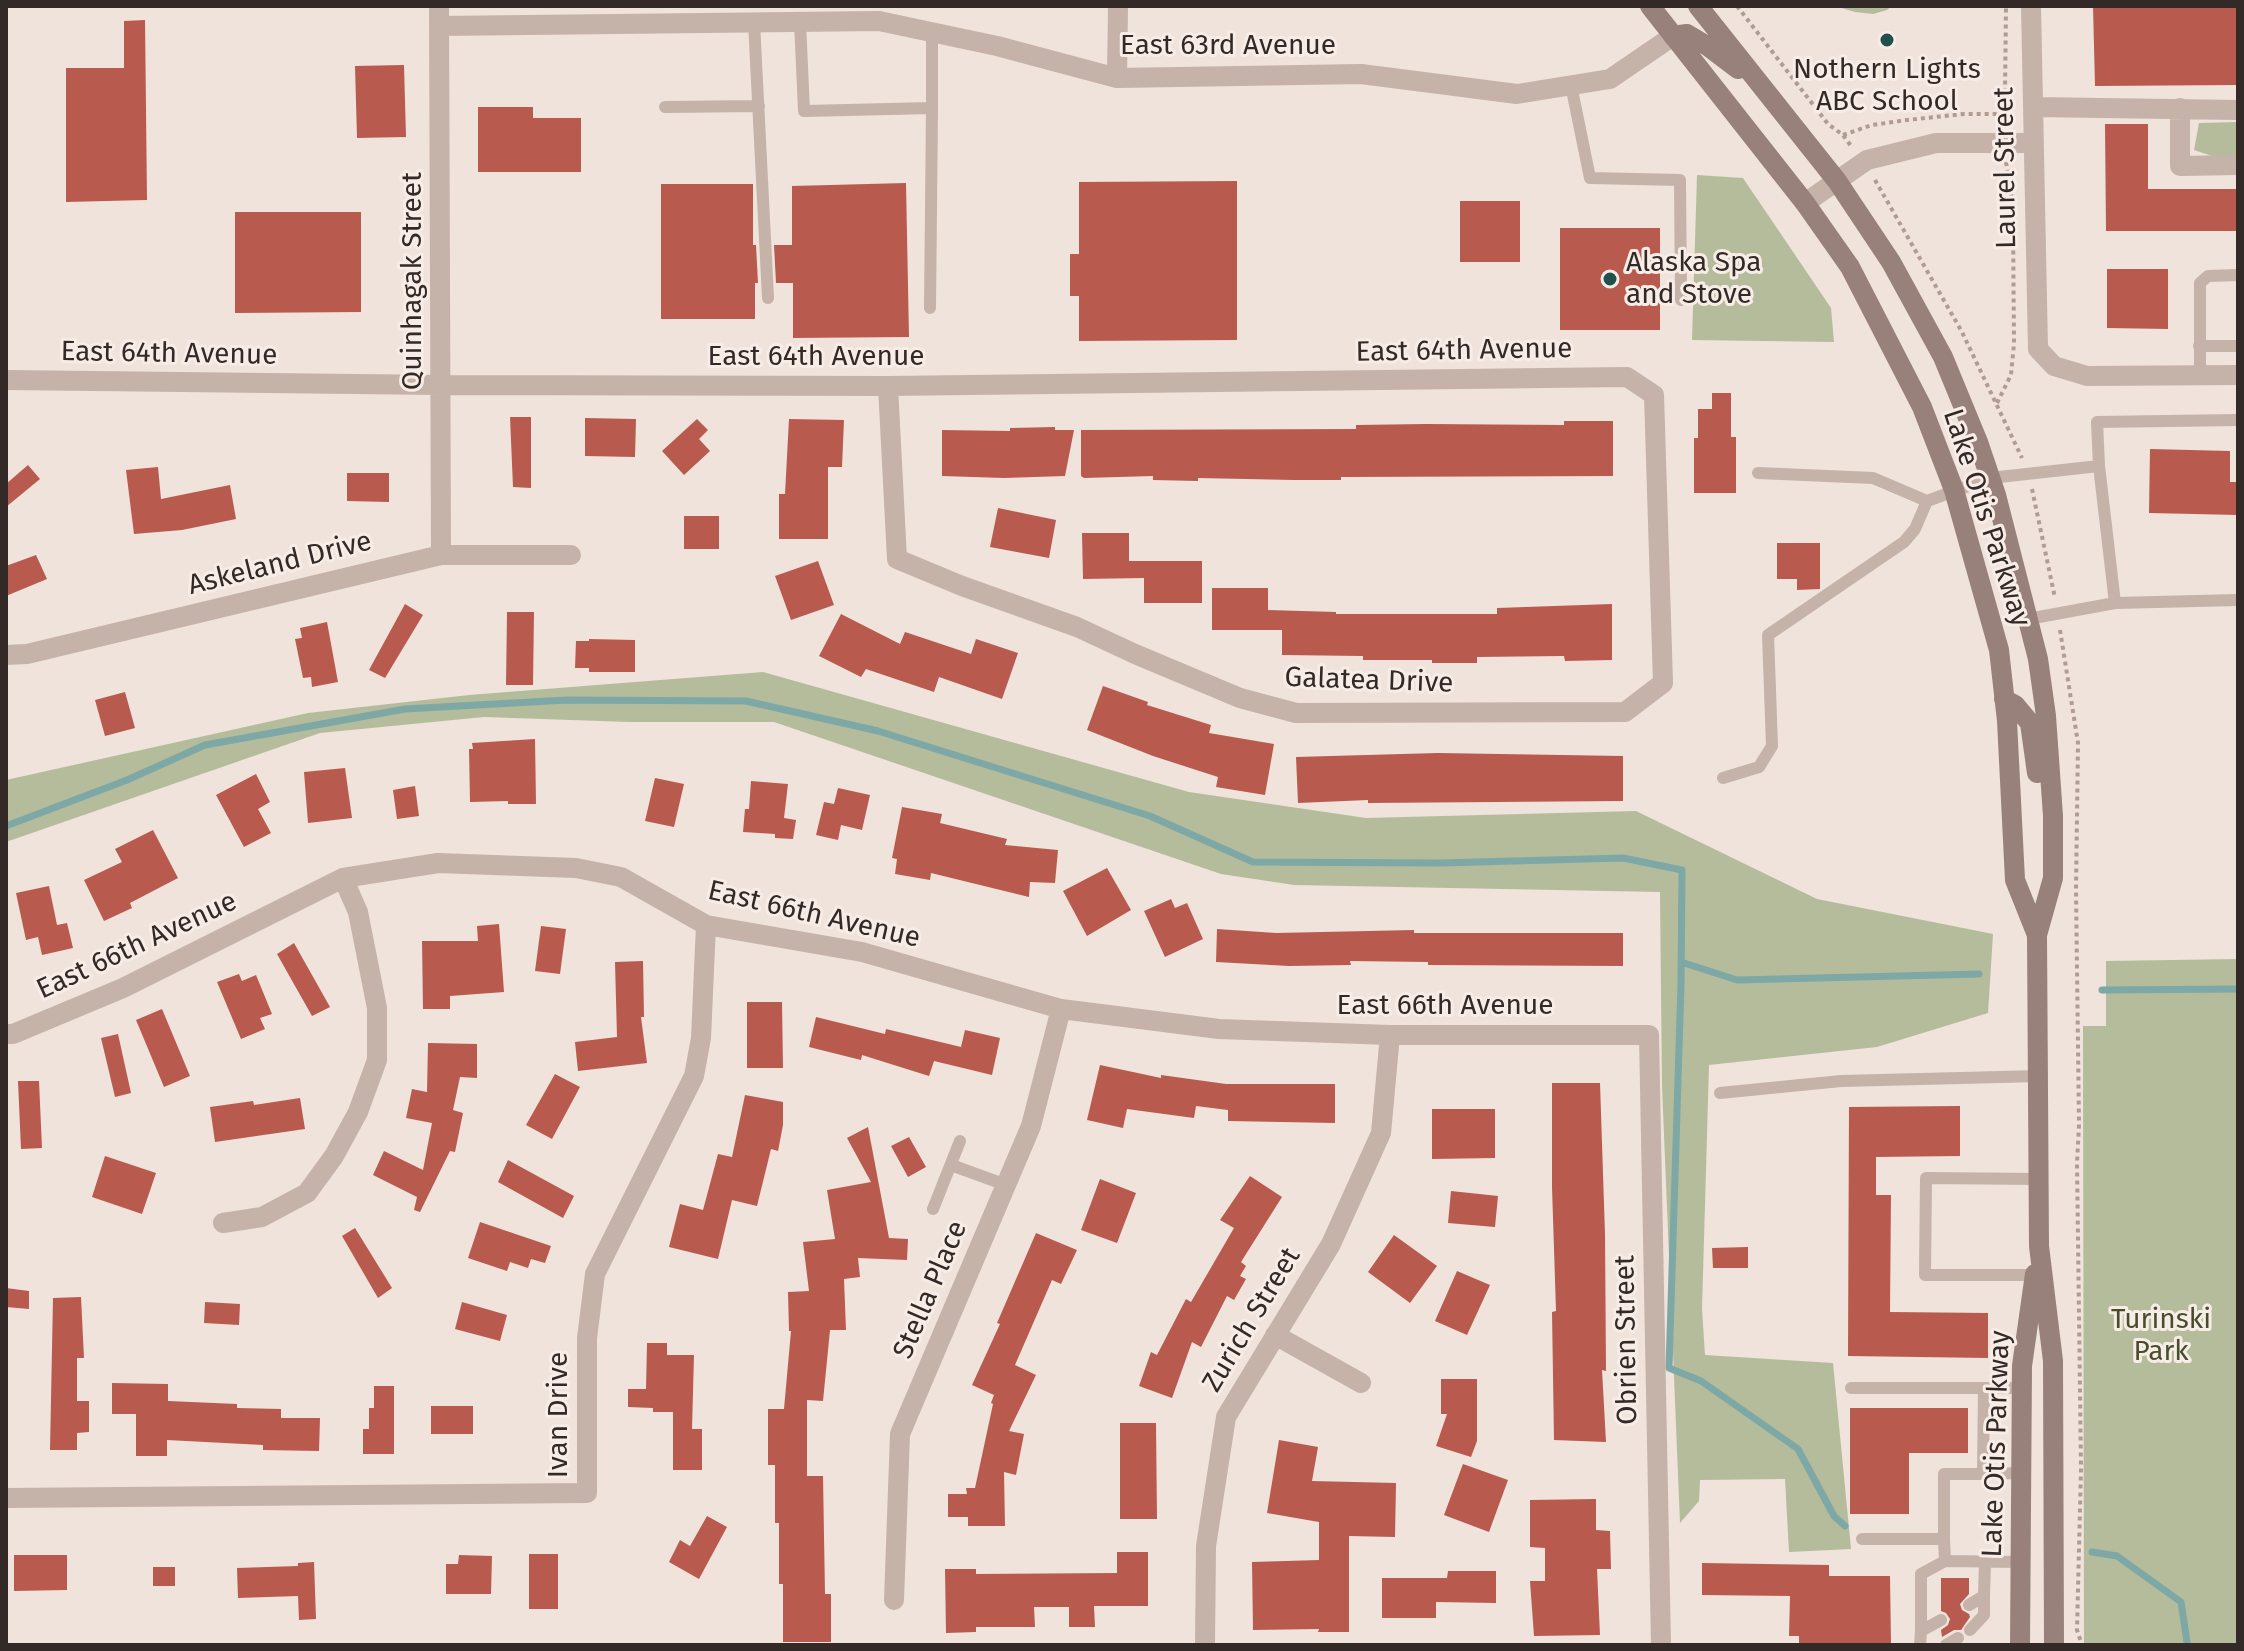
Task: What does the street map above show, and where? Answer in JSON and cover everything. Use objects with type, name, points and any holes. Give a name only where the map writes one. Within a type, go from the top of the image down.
[{"type":"main road","name":"Lake Otis Parkway","points":[[1650,6],[1805,203],[1850,267],[1908,377],[1954,490],[1999,650],[2015,880],[2037,935]]},
{"type":"main road","name":"Lake Otis Parkway","points":[[1698,6],[1837,181],[1891,262],[1943,357],[1990,478],[2038,659],[2046,716],[2053,816],[2053,878],[2037,935],[2039,1246],[2022,1366],[2020,1645]]},
{"type":"main road","points":[[1673,36],[1687,34],[1760,85]]},
{"type":"main road","points":[[2004,699],[2015,705],[2030,723],[2037,767],[2038,800],[2053,816]]},
{"type":"main road","name":"Lake Otis Parkway","points":[[2039,1246],[2053,1361],[2054,1645]]},
{"type":"street","points":[[1117,78],[1118,6]]},
{"type":"street","name":"Laurel Street","points":[[2031,6],[2038,349],[2054,366],[2087,376],[2200,375]]},
{"type":"street","name":"East 63rd Avenue","points":[[439,16],[754,22],[879,21],[997,46],[1117,78],[1361,74],[1517,94],[1610,79],[1673,36]]},
{"type":"street","name":"Quinhagak Street","points":[[439,16],[441,555]]},
{"type":"street","points":[[2033,107],[2238,110]]},
{"type":"street","points":[[2180,108],[2180,166],[2238,165]]},
{"type":"street","points":[[1805,203],[1867,160],[1936,143],[2032,143]]},
{"type":"street","points":[[2200,375],[2238,375]]},
{"type":"street","name":"East 64th Avenue","points":[[6,380],[888,386],[1627,377]]},
{"type":"street","name":"Galatea Drive","points":[[888,386],[897,559],[1077,627],[1240,698],[1296,713],[1625,712],[1663,683],[1654,395],[1627,377]]},
{"type":"street","name":"Askeland Drive","points":[[6,655],[27,654],[441,555],[571,555]]},
{"type":"street","name":"East 66th Avenue","points":[[6,1034],[13,1034],[123,988],[343,878],[438,863],[576,868],[621,877],[706,925],[862,952],[1061,1009],[1219,1029],[1390,1035],[1649,1035]]},
{"type":"street","points":[[223,1223],[262,1217],[307,1193],[334,1156],[352,1123],[377,1060],[377,1008],[358,912],[343,878]]},
{"type":"street","name":"Ivan Drive","points":[[6,1498],[587,1493],[587,1338],[595,1274],[694,1076],[701,1038],[706,925]]},
{"type":"street","name":"Stella Place","points":[[894,1600],[900,1434],[1031,1126],[1061,1009]]},
{"type":"street","name":"Zurich Street","points":[[1205,1645],[1206,1546],[1226,1417],[1331,1244],[1381,1133],[1390,1035]]},
{"type":"street","name":"Obrien Street","points":[[1649,1035],[1661,1645]]},
{"type":"street","points":[[1275,1335],[1361,1383]]},
{"type":"lane","points":[[754,22],[768,298]]},
{"type":"lane","points":[[800,22],[804,111],[932,108]]},
{"type":"lane","points":[[930,308],[932,32]]},
{"type":"lane","points":[[1571,85],[1590,178],[1680,180],[1681,300]]},
{"type":"lane","points":[[665,107],[759,106]]},
{"type":"lane","points":[[2200,375],[2200,283],[2208,276],[2238,275]]},
{"type":"lane","points":[[2199,346],[2238,346]]},
{"type":"lane","points":[[2115,603],[2097,422],[2238,420]]},
{"type":"lane","points":[[1723,778],[1759,767],[1772,746],[1768,635],[1904,542],[1915,529],[1927,501],[1990,478],[2099,466]]},
{"type":"lane","points":[[1758,473],[1873,478],[1927,501]]},
{"type":"lane","points":[[2028,619],[2115,603],[2238,600]]},
{"type":"lane","points":[[1720,1093],[1841,1081],[2040,1076]]},
{"type":"lane","points":[[933,1209],[960,1141]]},
{"type":"lane","points":[[951,1165],[1006,1185]]},
{"type":"lane","points":[[2035,1275],[1925,1275],[1926,1178],[2040,1179]]},
{"type":"lane","points":[[1851,1388],[2022,1388]]},
{"type":"lane","points":[[1983,1474],[1984,1388]]},
{"type":"lane","points":[[1945,1561],[1944,1474],[2021,1473]]},
{"type":"lane","points":[[1862,1539],[1944,1539]]},
{"type":"lane","points":[[1920,1645],[1921,1574],[1945,1561],[2021,1562]]},
{"type":"lane","points":[[1946,1645],[1964,1634],[1984,1615],[1985,1562]]},
{"type":"lane","points":[[1969,1605],[1984,1596]]},
{"type":"lane","points":[[1921,1631],[1941,1620]]},
{"type":"path","points":[[1737,6],[1828,124],[1843,135],[1872,125],[1907,120],[1964,114],[2003,114],[2006,6]]},
{"type":"path","points":[[1997,403],[2011,375],[2014,344],[2013,213],[2005,156]]},
{"type":"green space","points":[[1835,6],[1892,6],[1873,14]]},
{"type":"green space","points":[[2238,122],[2238,155],[2221,159],[2194,150],[2199,123]]},
{"type":"green space","points":[[1697,175],[1743,178],[1831,308],[1834,342],[1692,340]]},
{"type":"green space","points":[[763,672],[1189,792],[1366,818],[1636,811],[1817,899],[1993,934],[1988,1013],[1877,1047],[1709,1065],[1702,1309],[1705,1355],[1833,1363],[1851,1549],[1789,1552],[1785,1479],[1700,1480],[1699,1501],[1680,1523],[1662,1086],[1660,892],[1294,885],[1221,874],[774,722],[629,722],[484,717],[320,733],[6,842],[6,780],[308,713],[469,695]]},
{"type":"green space","name":"Turinski Park","points":[[2238,959],[2238,1645],[2084,1645],[2083,1026],[2106,1026],[2106,961]]},
{"type":"building","points":[[2093,6],[2238,6],[2238,85],[2095,86]]},
{"type":"building","points":[[145,20],[147,200],[66,202],[66,68],[124,68],[124,21]]},
{"type":"building","points":[[404,65],[406,137],[357,138],[355,66]]},
{"type":"building","points":[[478,107],[533,107],[533,118],[581,118],[581,172],[478,172]]},
{"type":"building","points":[[2105,124],[2148,124],[2148,189],[2238,189],[2238,231],[2106,231]]},
{"type":"building","points":[[1237,181],[1237,340],[1079,341],[1079,296],[1070,296],[1070,254],[1079,254],[1079,182]]},
{"type":"building","points":[[906,183],[909,337],[793,338],[793,283],[776,283],[774,245],[792,245],[792,186]]},
{"type":"building","points":[[661,184],[753,184],[753,245],[756,245],[758,283],[755,283],[755,319],[661,319]]},
{"type":"building","points":[[1460,201],[1520,201],[1520,262],[1460,262]]},
{"type":"building","points":[[235,212],[361,212],[361,312],[235,313]]},
{"type":"building","name":"Alaska Spa and Stove","points":[[1560,228],[1660,228],[1660,330],[1560,330]]},
{"type":"building","points":[[2107,269],[2168,269],[2168,329],[2107,328]]},
{"type":"building","points":[[1712,393],[1731,393],[1731,437],[1736,437],[1736,493],[1694,493],[1694,438],[1698,438],[1698,409],[1712,409]]},
{"type":"building","points":[[510,417],[531,417],[531,488],[513,487]]},
{"type":"building","points":[[585,418],[636,419],[635,457],[585,456]]},
{"type":"building","points":[[697,419],[708,430],[699,439],[710,451],[684,475],[662,451]]},
{"type":"building","points":[[789,419],[844,420],[842,467],[828,467],[828,539],[779,539],[779,494],[785,494]]},
{"type":"building","points":[[1564,421],[1613,421],[1613,476],[1341,477],[1341,480],[1198,478],[1198,481],[1153,480],[1153,476],[1081,476],[1081,430],[1356,429],[1356,425],[1564,425]]},
{"type":"building","points":[[1055,427],[1055,430],[1074,430],[1065,476],[942,476],[942,430],[1010,431],[1010,428]]},
{"type":"building","points":[[2150,449],[2230,451],[2230,482],[2238,482],[2238,515],[2149,513]]},
{"type":"building","points":[[28,465],[40,479],[6,507],[6,484]]},
{"type":"building","points":[[158,467],[161,499],[230,485],[236,519],[182,530],[134,534],[126,470]]},
{"type":"building","points":[[347,473],[389,473],[389,502],[347,501]]},
{"type":"building","points":[[998,508],[1056,520],[1049,558],[990,547]]},
{"type":"building","points":[[684,516],[719,516],[719,549],[684,549]]},
{"type":"building","points":[[1082,533],[1129,533],[1129,561],[1202,561],[1202,603],[1144,603],[1144,578],[1083,579]]},
{"type":"building","points":[[1777,543],[1820,543],[1820,589],[1797,590],[1797,579],[1777,579]]},
{"type":"building","points":[[36,555],[47,579],[6,596],[6,566]]},
{"type":"building","points":[[818,561],[834,605],[791,620],[775,576]]},
{"type":"building","points":[[1212,588],[1268,588],[1268,610],[1336,614],[1497,614],[1497,608],[1612,604],[1612,660],[1565,661],[1564,656],[1477,657],[1477,663],[1432,663],[1432,660],[1363,660],[1363,656],[1282,655],[1282,630],[1212,630]]},
{"type":"building","points":[[405,604],[423,615],[385,678],[369,670]]},
{"type":"building","points":[[507,612],[534,612],[533,685],[506,685]]},
{"type":"building","points":[[841,614],[900,644],[905,632],[971,654],[976,639],[1018,653],[1002,699],[939,677],[934,692],[866,669],[861,677],[819,656]]},
{"type":"building","points":[[327,622],[338,682],[312,687],[311,677],[303,678],[295,639],[302,638],[300,628]]},
{"type":"building","points":[[635,640],[635,672],[589,672],[589,668],[575,668],[576,641]]},
{"type":"building","points":[[1103,686],[1148,702],[1147,705],[1211,725],[1209,733],[1274,744],[1265,795],[1216,787],[1218,777],[1087,730]]},
{"type":"building","points":[[125,692],[135,728],[105,736],[95,700]]},
{"type":"building","points":[[535,739],[536,804],[470,802],[469,749],[473,749],[472,743]]},
{"type":"building","points":[[1438,753],[1623,756],[1623,801],[1368,803],[1368,800],[1298,803],[1296,757]]},
{"type":"building","points":[[345,768],[352,818],[308,823],[304,772]]},
{"type":"building","points":[[256,774],[270,802],[258,809],[271,833],[244,847],[216,795]]},
{"type":"building","points":[[655,778],[684,784],[674,827],[645,821]]},
{"type":"building","points":[[751,781],[788,784],[784,818],[796,820],[793,839],[775,838],[775,834],[743,832]]},
{"type":"building","points":[[415,786],[419,816],[397,819],[393,790]]},
{"type":"building","points":[[838,788],[870,795],[862,830],[841,825],[838,840],[816,835],[824,802],[834,804]]},
{"type":"building","points":[[902,807],[942,814],[940,823],[1007,839],[1005,845],[1058,850],[1055,883],[1030,882],[1029,897],[931,873],[930,880],[895,874],[897,859],[892,858]]},
{"type":"building","points":[[153,830],[178,878],[130,903],[132,908],[104,921],[84,880],[122,862],[115,849]]},
{"type":"building","points":[[1107,868],[1131,910],[1087,936],[1063,891]]},
{"type":"building","points":[[49,886],[57,925],[67,923],[73,948],[42,955],[38,937],[26,940],[16,893]]},
{"type":"building","points":[[1171,899],[1175,908],[1187,903],[1203,939],[1165,957],[1144,911]]},
{"type":"building","points":[[499,924],[504,992],[450,996],[450,1009],[423,1009],[422,941],[478,941],[477,926]]},
{"type":"building","points":[[541,926],[566,929],[560,974],[535,971]]},
{"type":"building","points":[[1217,929],[1276,933],[1414,930],[1414,933],[1623,933],[1623,966],[1428,965],[1428,962],[1350,961],[1351,965],[1289,966],[1216,962]]},
{"type":"building","points":[[294,943],[330,1007],[312,1016],[277,954]]},
{"type":"building","points":[[643,961],[644,1017],[641,1017],[647,1063],[578,1071],[575,1042],[617,1037],[615,962]]},
{"type":"building","points":[[239,974],[242,981],[256,975],[272,1014],[260,1018],[265,1029],[241,1039],[217,982]]},
{"type":"building","points":[[747,1002],[782,1002],[783,1068],[747,1068]]},
{"type":"building","points":[[162,1009],[190,1076],[164,1087],[136,1020]]},
{"type":"building","points":[[816,1017],[885,1034],[886,1029],[961,1047],[965,1030],[1000,1038],[992,1075],[934,1061],[929,1076],[862,1055],[861,1060],[809,1047]]},
{"type":"building","points":[[118,1034],[131,1093],[115,1097],[101,1038]]},
{"type":"building","points":[[428,1043],[477,1044],[477,1078],[460,1077],[453,1110],[463,1113],[455,1152],[450,1151],[420,1212],[414,1210],[417,1197],[373,1175],[384,1151],[423,1170],[432,1123],[406,1118],[412,1089],[427,1092]]},
{"type":"building","points":[[1100,1065],[1161,1078],[1161,1075],[1226,1084],[1335,1084],[1335,1123],[1228,1121],[1228,1110],[1196,1106],[1194,1118],[1127,1109],[1123,1128],[1087,1120]]},
{"type":"building","points":[[555,1074],[580,1087],[552,1139],[526,1125]]},
{"type":"building","points":[[18,1081],[39,1081],[42,1148],[21,1149]]},
{"type":"building","points":[[1552,1083],[1600,1083],[1606,1371],[1602,1370],[1606,1442],[1554,1440],[1552,1312],[1556,1311]]},
{"type":"building","points":[[745,1095],[783,1102],[778,1151],[771,1149],[757,1206],[732,1200],[718,1259],[669,1247],[680,1204],[703,1210],[718,1154],[732,1157]]},
{"type":"building","points":[[300,1098],[305,1129],[215,1142],[210,1107]]},
{"type":"building","points":[[1960,1106],[1960,1156],[1876,1157],[1876,1195],[1891,1195],[1890,1312],[1988,1313],[1988,1358],[1848,1356],[1849,1107]]},
{"type":"building","points":[[1432,1109],[1495,1109],[1495,1158],[1432,1159]]},
{"type":"building","points":[[868,1127],[889,1238],[908,1239],[907,1260],[858,1258],[860,1277],[844,1279],[846,1330],[830,1330],[823,1401],[807,1400],[807,1476],[823,1476],[825,1594],[831,1594],[831,1642],[783,1642],[783,1584],[779,1584],[775,1465],[768,1465],[768,1409],[784,1409],[791,1331],[788,1292],[809,1291],[803,1242],[835,1239],[827,1190],[871,1182],[847,1138]]},
{"type":"building","points":[[909,1137],[926,1167],[908,1177],[891,1146]]},
{"type":"building","points":[[105,1156],[156,1173],[142,1214],[92,1197]]},
{"type":"building","points":[[508,1160],[574,1196],[563,1218],[498,1182]]},
{"type":"building","points":[[1250,1176],[1282,1197],[1241,1262],[1246,1266],[1240,1276],[1246,1279],[1234,1300],[1227,1296],[1201,1347],[1192,1342],[1172,1398],[1139,1386],[1151,1352],[1157,1355],[1186,1299],[1191,1302],[1234,1228],[1220,1220]]},
{"type":"building","points":[[1100,1179],[1136,1193],[1117,1243],[1081,1230]]},
{"type":"building","points":[[1451,1191],[1498,1196],[1495,1227],[1448,1223]]},
{"type":"building","points":[[480,1222],[551,1246],[545,1263],[531,1259],[528,1268],[510,1262],[507,1271],[468,1258]]},
{"type":"building","points":[[355,1228],[392,1288],[378,1298],[342,1236]]},
{"type":"building","points":[[1036,1233],[1077,1250],[1061,1284],[1052,1280],[1015,1365],[1036,1375],[1009,1431],[1024,1434],[1016,1475],[1004,1472],[1005,1526],[968,1526],[968,1517],[948,1517],[948,1494],[967,1494],[966,1488],[975,1488],[994,1395],[972,1385]]},
{"type":"building","points":[[1394,1235],[1437,1266],[1410,1303],[1368,1272]]},
{"type":"building","points":[[1748,1247],[1748,1268],[1713,1268],[1712,1248]]},
{"type":"building","points":[[1457,1271],[1490,1285],[1467,1335],[1435,1321]]},
{"type":"building","points":[[6,1288],[29,1291],[29,1309],[6,1307]]},
{"type":"building","points":[[81,1297],[84,1358],[77,1358],[77,1401],[89,1401],[89,1432],[77,1433],[77,1450],[50,1450],[53,1298]]},
{"type":"building","points":[[205,1302],[240,1304],[239,1325],[204,1323]]},
{"type":"building","points":[[462,1302],[507,1315],[500,1341],[455,1329]]},
{"type":"building","points":[[647,1343],[667,1343],[667,1355],[694,1355],[692,1429],[702,1429],[702,1470],[673,1470],[673,1412],[628,1407],[628,1389],[646,1389]]},
{"type":"building","points":[[1441,1379],[1477,1379],[1477,1441],[1471,1457],[1436,1446],[1447,1414],[1441,1414]]},
{"type":"building","points":[[112,1383],[168,1384],[168,1401],[237,1404],[237,1408],[281,1409],[281,1418],[320,1418],[319,1451],[263,1450],[263,1445],[167,1440],[167,1456],[136,1456],[136,1414],[112,1414]]},
{"type":"building","points":[[374,1386],[394,1386],[394,1454],[363,1454],[363,1429],[369,1429],[369,1408],[374,1408]]},
{"type":"building","points":[[431,1406],[473,1406],[473,1434],[431,1434]]},
{"type":"building","points":[[1850,1408],[1968,1408],[1968,1453],[1909,1453],[1909,1514],[1850,1514]]},
{"type":"building","points":[[1120,1423],[1156,1423],[1157,1519],[1120,1519]]},
{"type":"building","points":[[1279,1440],[1318,1447],[1312,1481],[1396,1483],[1395,1537],[1349,1536],[1349,1632],[1253,1630],[1252,1562],[1319,1560],[1319,1522],[1267,1513]]},
{"type":"building","points":[[1463,1464],[1508,1480],[1489,1532],[1444,1515]]},
{"type":"building","points":[[1596,1499],[1596,1530],[1610,1531],[1611,1569],[1597,1569],[1600,1635],[1534,1636],[1530,1581],[1545,1581],[1545,1548],[1530,1547],[1530,1500]]},
{"type":"building","points":[[707,1516],[727,1527],[699,1579],[669,1562],[680,1540],[690,1546]]},
{"type":"building","points":[[1117,1552],[1148,1552],[1148,1606],[1094,1606],[1095,1627],[1069,1627],[1069,1607],[1034,1607],[1035,1627],[976,1627],[976,1632],[946,1633],[945,1569],[976,1569],[976,1574],[1117,1573]]},
{"type":"building","points":[[529,1554],[558,1554],[558,1609],[529,1609]]},
{"type":"building","points":[[14,1555],[67,1555],[67,1590],[14,1591]]},
{"type":"building","points":[[459,1555],[492,1556],[491,1594],[446,1594],[446,1564],[458,1564]]},
{"type":"building","points":[[314,1562],[316,1619],[299,1620],[298,1596],[238,1598],[237,1568],[298,1566],[298,1563]]},
{"type":"building","points":[[1702,1563],[1829,1565],[1829,1576],[1890,1576],[1891,1644],[1799,1645],[1799,1636],[1789,1636],[1790,1596],[1702,1595]]},
{"type":"building","points":[[153,1567],[175,1567],[175,1586],[153,1586]]},
{"type":"building","points":[[1448,1571],[1496,1571],[1496,1603],[1436,1602],[1436,1618],[1382,1618],[1382,1578],[1447,1578]]},
{"type":"building","points":[[1941,1578],[1969,1578],[1969,1594],[1960,1604],[1970,1617],[1961,1630],[1954,1630],[1942,1637],[1941,1630],[1950,1619],[1941,1611]]},
{"type":"waterway","points":[[6,826],[127,780],[205,745],[405,709],[567,700],[746,701],[878,731],[1150,816],[1253,862],[1441,863],[1623,858],[1682,870],[1669,1368],[1701,1381],[1798,1449],[1834,1516],[1845,1526]]},
{"type":"waterway","points":[[1681,962],[1737,980],[1979,974]]},
{"type":"waterway","points":[[2102,990],[2238,989]]},
{"type":"waterway","points":[[2092,1552],[2117,1556],[2181,1602],[2187,1642]]},
{"type":"place","name":"Nothern Lights ABC School","points":[[1887,40]]},
{"type":"place","name":"Alaska Spa and Stove","points":[[1610,279]]}]
